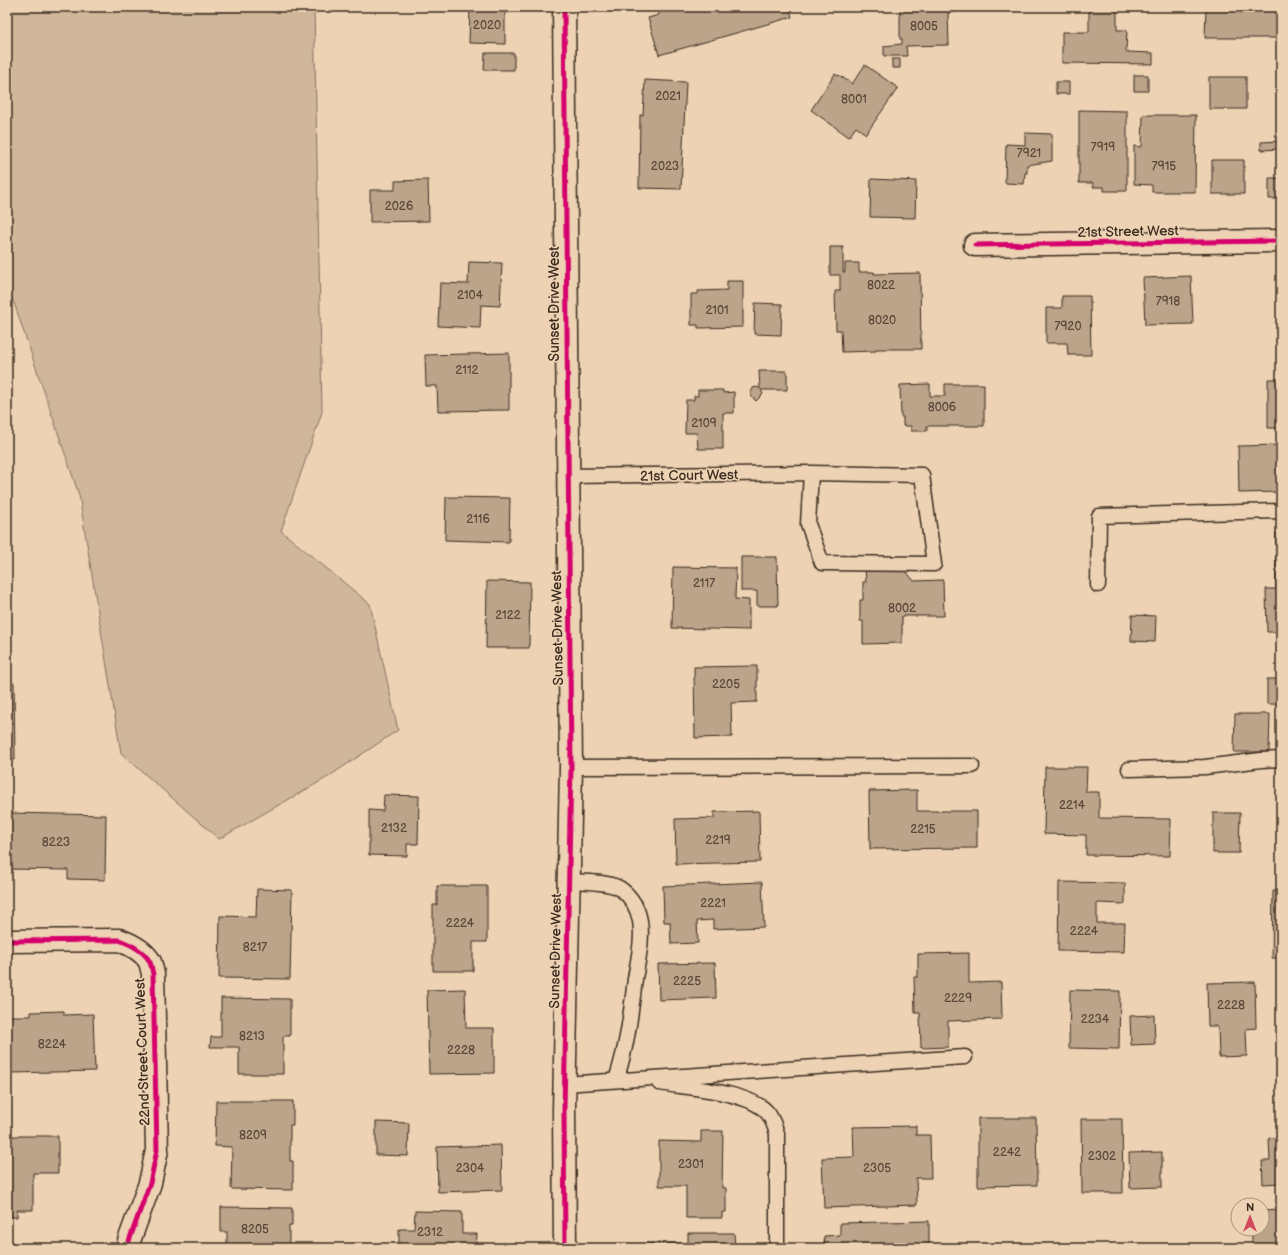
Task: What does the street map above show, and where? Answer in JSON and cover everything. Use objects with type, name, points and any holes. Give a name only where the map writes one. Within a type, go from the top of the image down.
[{"type":"street","name":"Sunset Drive West","points":[[564,7],[571,767],[564,1084],[565,1248]]},
{"type":"street","name":"21st Street West","points":[[975,245],[1281,241]]},
{"type":"street","name":"22nd Street Court West","points":[[7,940],[119,940],[127,942],[141,952],[150,962],[153,974],[157,1150],[150,1183],[129,1241]]},
{"type":"lane","name":"21st Court West","points":[[568,476],[811,473],[922,475],[934,564],[822,563],[808,524],[811,473]]},
{"type":"lane","points":[[1098,585],[1099,516],[1281,511]]},
{"type":"lane","points":[[1129,769],[1206,767],[1281,759]]},
{"type":"lane","points":[[571,767],[972,766]]},
{"type":"lane","points":[[569,881],[606,884],[621,889],[632,900],[638,912],[640,923],[640,942],[626,1046],[616,1080]]},
{"type":"lane","points":[[564,1084],[964,1057]]},
{"type":"lane","points":[[632,1080],[729,1094],[757,1104],[766,1112],[773,1122],[777,1133],[776,1248]]},
{"type":"shaded area","points":[[7,7],[314,7],[322,412],[281,531],[370,604],[398,730],[328,777],[219,839],[121,753],[79,495],[7,282]]},
{"type":"building","points":[[470,7],[505,7],[505,44],[469,43]]},
{"type":"building","points":[[657,7],[789,7],[792,17],[659,55],[648,18],[659,15]]},
{"type":"building","points":[[900,7],[954,7],[955,12],[948,13],[949,45],[906,46],[907,56],[884,56],[884,46],[902,44],[902,39],[900,39]]},
{"type":"building","points":[[1089,7],[1128,7],[1117,8],[1117,30],[1127,30],[1126,52],[1153,53],[1153,64],[1062,63],[1062,32],[1089,32]]},
{"type":"building","points":[[1206,7],[1281,7],[1281,38],[1205,38]]},
{"type":"building","points":[[485,53],[514,53],[514,70],[484,70]]},
{"type":"building","points":[[892,59],[900,59],[900,68],[892,68]]},
{"type":"building","points":[[865,65],[898,88],[866,134],[856,127],[849,137],[811,110],[835,74],[852,84]]},
{"type":"building","points":[[1134,75],[1148,75],[1148,91],[1134,91]]},
{"type":"building","points":[[1209,77],[1246,77],[1246,109],[1209,109]]},
{"type":"building","points":[[645,80],[686,82],[681,189],[639,188],[640,115],[643,115]]},
{"type":"building","points":[[1056,82],[1069,82],[1069,94],[1056,94]]},
{"type":"building","points":[[1079,110],[1127,111],[1127,191],[1104,191],[1104,187],[1093,187],[1093,183],[1079,183]]},
{"type":"building","points":[[1143,115],[1196,115],[1195,192],[1152,192],[1152,185],[1134,184],[1134,146],[1142,147]]},
{"type":"building","points":[[1025,133],[1052,134],[1052,161],[1027,165],[1027,173],[1025,173],[1024,184],[1005,183],[1006,144],[1025,145]]},
{"type":"building","points":[[1281,141],[1281,149],[1261,150],[1261,142]]},
{"type":"building","points":[[1212,160],[1244,160],[1244,194],[1212,194]]},
{"type":"building","points":[[1269,178],[1281,178],[1281,199],[1269,199]]},
{"type":"building","points":[[871,179],[916,181],[915,218],[870,217]]},
{"type":"building","points":[[428,180],[429,221],[370,222],[370,190],[395,190],[395,181]]},
{"type":"building","points":[[830,247],[843,247],[843,272],[845,272],[845,263],[859,263],[859,272],[874,272],[874,274],[920,273],[921,349],[876,349],[876,351],[842,352],[841,330],[836,330],[835,291],[840,291],[840,275],[830,275]]},
{"type":"building","points":[[469,262],[502,263],[500,306],[481,305],[480,328],[438,326],[440,283],[468,284]]},
{"type":"building","points":[[1191,276],[1193,324],[1145,325],[1143,278]]},
{"type":"building","points":[[727,281],[743,281],[743,327],[698,328],[698,325],[691,325],[691,294],[698,294],[698,291],[727,290]]},
{"type":"building","points":[[1062,296],[1090,296],[1091,355],[1068,355],[1067,343],[1046,343],[1046,308],[1062,308]]},
{"type":"building","points":[[755,303],[782,304],[781,335],[754,334]]},
{"type":"building","points":[[509,353],[509,410],[438,411],[437,386],[426,386],[425,355]]},
{"type":"building","points":[[759,371],[787,371],[787,390],[761,390],[763,394],[756,401],[751,396],[751,392],[753,388],[757,387],[760,389]]},
{"type":"building","points":[[1268,379],[1281,379],[1281,428],[1268,428]]},
{"type":"building","points":[[930,384],[930,396],[945,396],[945,384],[984,384],[984,426],[927,426],[927,431],[911,431],[911,426],[903,426],[903,417],[901,417],[900,385]]},
{"type":"building","points":[[698,390],[723,390],[723,393],[734,392],[734,413],[723,413],[723,449],[698,449],[697,433],[685,433],[686,400],[694,400],[694,396],[698,396]]},
{"type":"building","points":[[1281,445],[1281,492],[1239,493],[1238,446]]},
{"type":"building","points":[[446,497],[510,498],[509,542],[445,540]]},
{"type":"building","points":[[7,513],[10,513],[11,550],[7,550]]},
{"type":"building","points":[[1276,533],[1281,533],[1281,632],[1267,632],[1266,589],[1276,589]]},
{"type":"building","points":[[741,557],[777,557],[778,606],[757,606],[757,591],[741,591]]},
{"type":"building","points":[[900,564],[914,581],[943,580],[944,616],[902,616],[902,643],[863,644],[863,621],[860,621],[860,600],[863,600],[863,582],[866,582],[865,569]]},
{"type":"building","points":[[673,567],[736,568],[735,599],[749,600],[749,630],[672,628]]},
{"type":"building","points":[[487,581],[530,582],[529,648],[486,648]]},
{"type":"building","points":[[1132,615],[1156,616],[1155,642],[1131,641]]},
{"type":"building","points":[[757,666],[757,702],[731,703],[732,737],[695,738],[694,667]]},
{"type":"building","points":[[1279,667],[1281,667],[1281,718],[1279,718],[1279,704],[1267,704],[1267,679],[1279,679]]},
{"type":"building","points":[[7,683],[14,683],[15,760],[7,760]]},
{"type":"building","points":[[1235,714],[1270,714],[1269,752],[1234,752]]},
{"type":"building","points":[[1045,767],[1087,767],[1086,792],[1099,792],[1099,818],[1171,819],[1170,856],[1086,855],[1086,835],[1044,834]]},
{"type":"building","points":[[917,790],[917,811],[977,811],[977,848],[870,849],[869,791]]},
{"type":"building","points":[[384,795],[419,796],[418,844],[407,844],[407,856],[369,855],[369,810],[383,811]]},
{"type":"building","points":[[759,811],[760,862],[676,864],[675,819],[714,818],[714,812]]},
{"type":"building","points":[[7,813],[106,815],[105,880],[68,879],[68,870],[7,869]]},
{"type":"building","points":[[1213,813],[1240,813],[1239,853],[1213,853]]},
{"type":"building","points":[[762,882],[764,927],[713,929],[713,920],[697,921],[698,943],[671,944],[670,922],[664,922],[663,886]]},
{"type":"building","points":[[1059,882],[1125,883],[1125,904],[1097,903],[1097,923],[1125,923],[1124,952],[1058,951]]},
{"type":"building","points":[[437,886],[487,886],[487,942],[473,942],[473,971],[433,971],[433,905],[437,905]]},
{"type":"building","points":[[257,889],[292,890],[290,979],[219,978],[220,916],[256,917]]},
{"type":"building","points":[[1273,891],[1281,891],[1281,958],[1272,958]]},
{"type":"building","points":[[969,953],[969,983],[1001,982],[1002,1019],[948,1021],[948,1047],[921,1048],[920,1013],[915,1013],[914,977],[918,977],[918,954]]},
{"type":"building","points":[[715,963],[716,998],[659,1000],[658,964]]},
{"type":"building","points":[[1255,982],[1256,1028],[1246,1029],[1247,1056],[1219,1057],[1218,1026],[1208,1026],[1207,983]]},
{"type":"building","points":[[465,989],[466,1028],[494,1028],[494,1073],[429,1074],[427,990]]},
{"type":"building","points":[[1070,990],[1120,991],[1119,1049],[1069,1048]]},
{"type":"building","points":[[221,998],[290,999],[290,1036],[283,1036],[283,1074],[239,1074],[239,1047],[210,1047],[211,1037],[221,1037]]},
{"type":"building","points":[[64,1011],[64,1015],[93,1014],[95,1071],[11,1073],[9,1016],[31,1016],[31,1012]]},
{"type":"building","points":[[1154,1015],[1155,1044],[1131,1045],[1130,1016]]},
{"type":"building","points":[[216,1101],[293,1101],[293,1125],[290,1125],[290,1161],[293,1161],[293,1190],[231,1189],[232,1147],[215,1146]]},
{"type":"building","points":[[978,1118],[1036,1118],[1037,1185],[978,1186]]},
{"type":"building","points":[[1081,1119],[1122,1119],[1123,1193],[1082,1193]]},
{"type":"building","points":[[376,1122],[409,1123],[408,1156],[376,1155]]},
{"type":"building","points":[[916,1126],[916,1135],[930,1135],[931,1178],[916,1178],[917,1205],[824,1208],[822,1158],[854,1157],[853,1127]]},
{"type":"building","points":[[701,1131],[723,1131],[722,1188],[726,1188],[726,1212],[722,1212],[722,1218],[686,1218],[686,1186],[659,1186],[659,1141],[701,1142]]},
{"type":"building","points":[[7,1136],[58,1136],[58,1173],[33,1173],[33,1210],[17,1210],[17,1217],[7,1217]]},
{"type":"building","points":[[1281,1137],[1281,1183],[1263,1184],[1262,1161],[1270,1161],[1269,1138]]},
{"type":"building","points":[[501,1145],[502,1190],[438,1192],[437,1147]]},
{"type":"building","points":[[1162,1152],[1162,1187],[1130,1188],[1129,1153]]},
{"type":"building","points":[[221,1207],[292,1208],[292,1226],[289,1226],[289,1248],[227,1248],[227,1232],[221,1232]]},
{"type":"building","points":[[1281,1209],[1281,1248],[1252,1248],[1252,1237],[1270,1237],[1270,1210]]},
{"type":"building","points":[[415,1211],[462,1212],[462,1234],[477,1234],[476,1248],[399,1248],[399,1229],[414,1229]]},
{"type":"building","points":[[929,1221],[929,1248],[825,1248],[824,1236],[840,1235],[840,1223]]},
{"type":"building","points":[[688,1233],[734,1233],[735,1248],[645,1248],[645,1244],[688,1243]]},
{"type":"cycle path","points":[[564,7],[571,767],[564,1110],[565,1248]]},
{"type":"cycle path","points":[[975,245],[1281,241]]},
{"type":"cycle path","points":[[7,941],[119,940],[140,951],[150,962],[153,974],[157,1150],[150,1183],[129,1241]]}]
